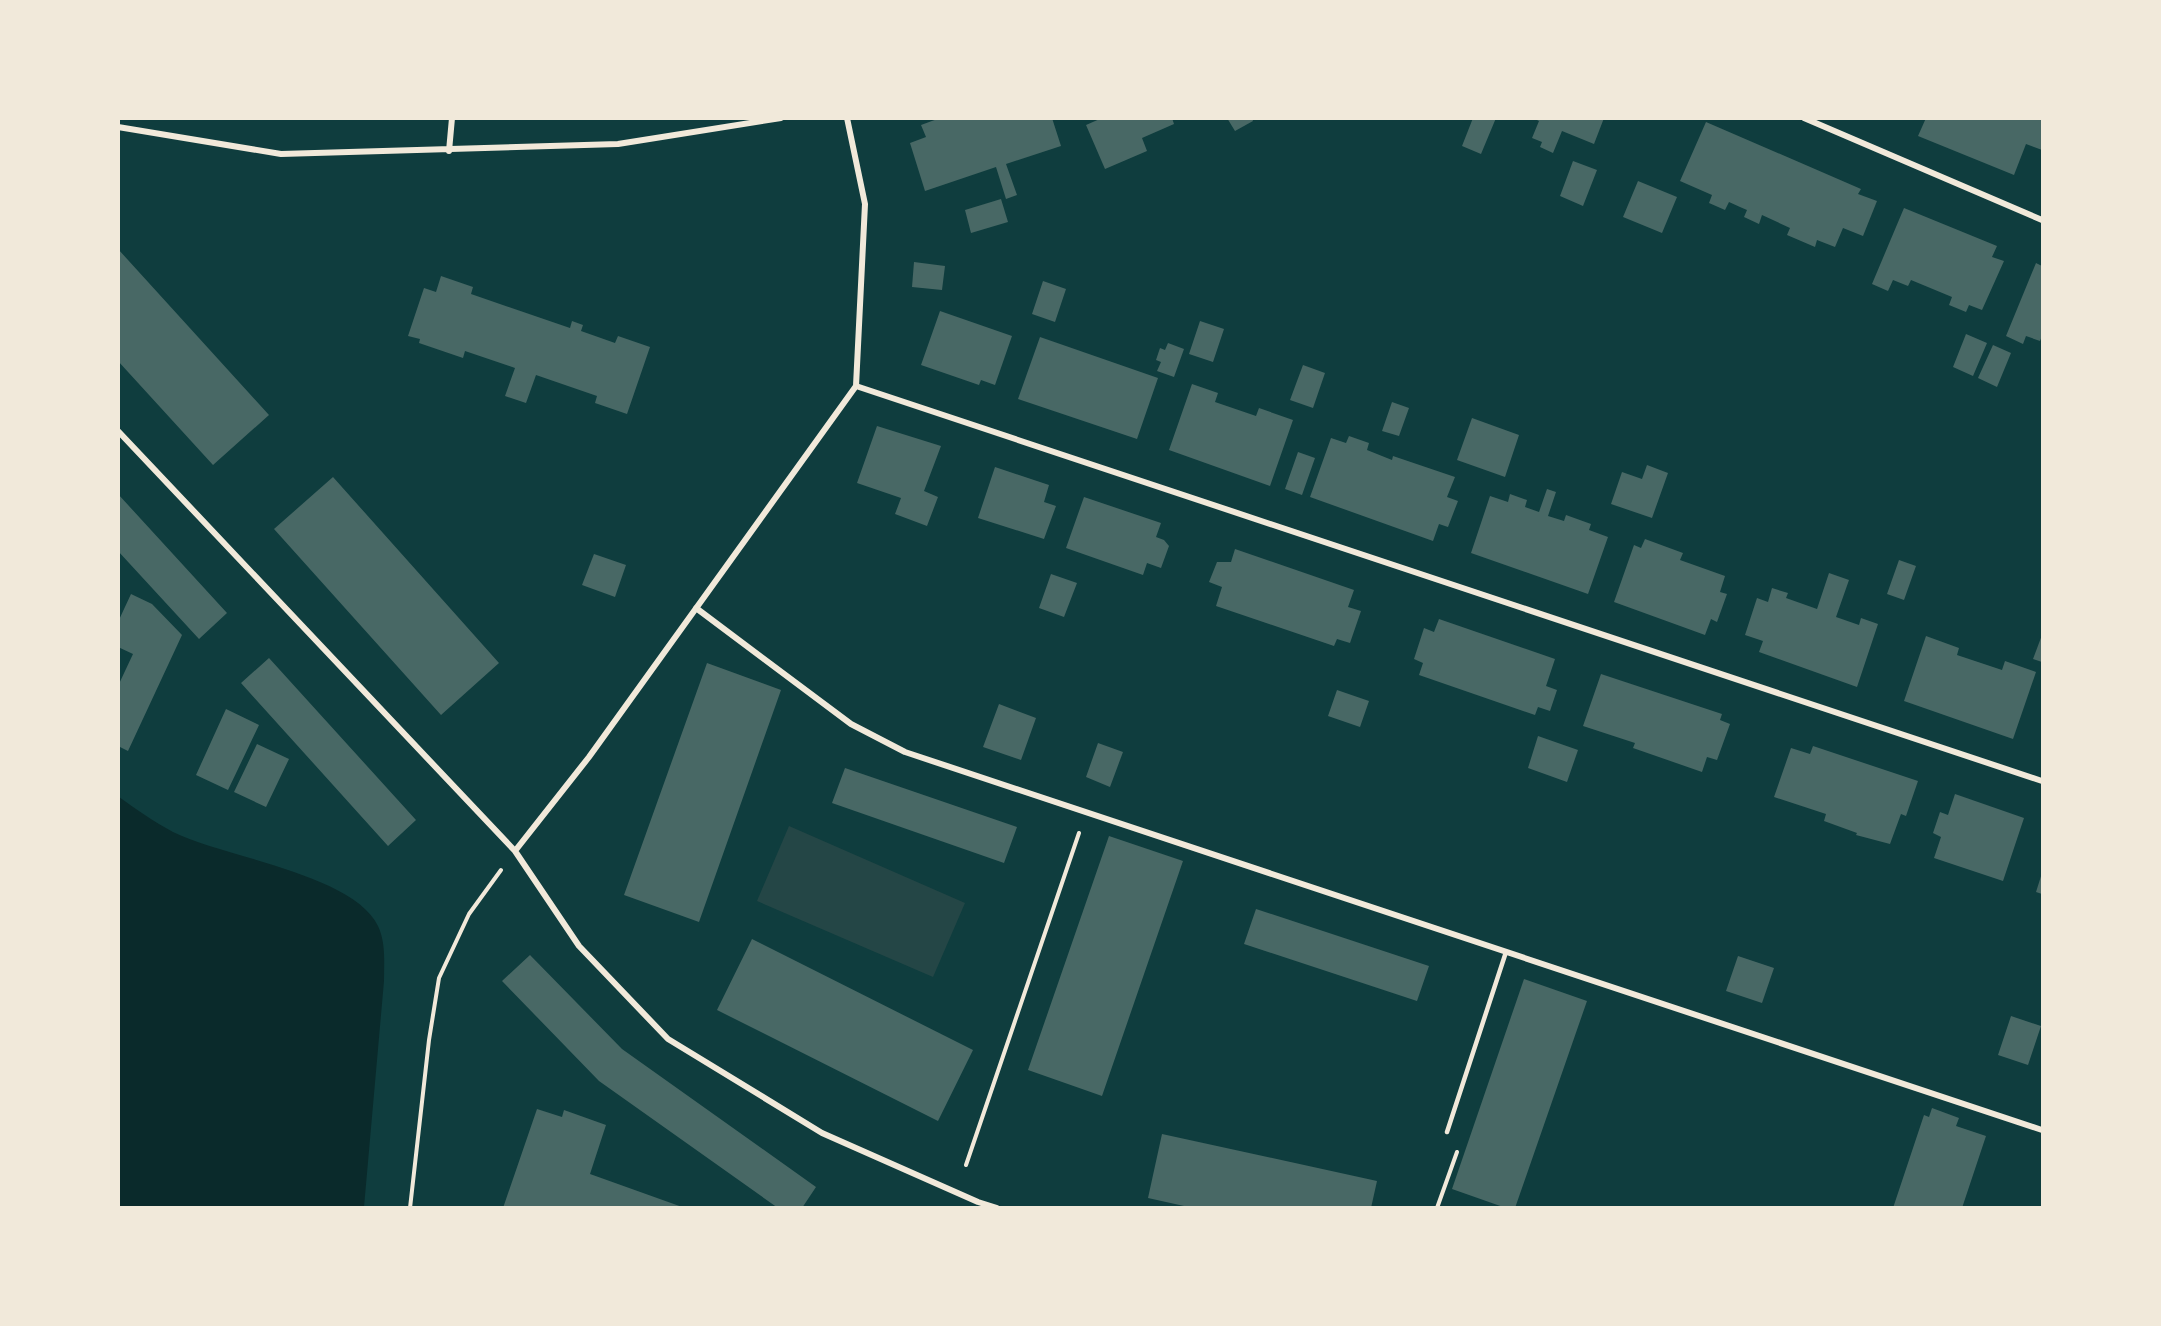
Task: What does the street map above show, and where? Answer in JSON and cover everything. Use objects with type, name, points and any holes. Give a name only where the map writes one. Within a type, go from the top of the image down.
[{"type":"street","points":[[449,151],[452,118]]},
{"type":"street","points":[[118,127],[281,154],[449,151],[618,144],[781,118]]},
{"type":"street","points":[[515,851],[589,757],[856,386],[865,204],[847,118]]},
{"type":"street","points":[[1804,118],[2043,220]]},
{"type":"street","points":[[856,386],[2043,781]]},
{"type":"street","points":[[118,431],[515,851],[579,946],[668,1039],[822,1133],[978,1202],[998,1208]]},
{"type":"street","points":[[696,608],[851,724],[905,753],[2043,1130]]},
{"type":"lane","points":[[1447,1132],[1506,952]]},
{"type":"path","points":[[966,1165],[1083,824]]},
{"type":"path","points":[[410,1208],[429,1040],[439,978],[469,915],[515,851]]},
{"type":"shaded area","points":[[119,797],[173,832],[285,869],[342,893],[364,908],[378,926],[383,946],[384,981],[364,1207],[119,1207]]},
{"type":"shaded area","points":[[789,826],[965,903],[933,977],[757,901]]},
{"type":"building","points":[[940,118],[1052,118],[1061,146],[1006,164],[1017,195],[1006,199],[996,167],[925,191],[910,143],[926,137],[921,125]]},
{"type":"building","points":[[1102,118],[1172,118],[1174,124],[1142,138],[1147,151],[1105,169],[1086,125]]},
{"type":"building","points":[[1227,118],[1252,118],[1253,121],[1235,131]]},
{"type":"building","points":[[1473,118],[1496,118],[1481,154],[1462,146]]},
{"type":"building","points":[[1533,118],[1604,118],[1594,144],[1562,131],[1553,153],[1540,147],[1542,142],[1532,138],[1539,121]]},
{"type":"building","points":[[1926,118],[2042,118],[2042,150],[2026,144],[2014,175],[1918,136]]},
{"type":"building","points":[[1706,122],[1861,189],[1858,194],[1877,201],[1863,236],[1843,228],[1835,247],[1817,240],[1815,247],[1787,235],[1790,228],[1762,215],[1759,224],[1744,217],[1747,210],[1729,202],[1725,210],[1709,203],[1712,195],[1680,181]]},
{"type":"building","points":[[1573,161],[1597,170],[1583,206],[1560,196]]},
{"type":"building","points":[[1638,181],[1677,197],[1662,233],[1623,217]]},
{"type":"building","points":[[1001,199],[1008,222],[971,233],[965,210]]},
{"type":"building","points":[[1904,208],[1997,246],[1992,257],[2004,261],[1982,310],[1969,305],[1966,312],[1949,305],[1952,297],[1911,280],[1908,286],[1893,280],[1888,291],[1872,284]]},
{"type":"building","points":[[118,249],[269,415],[213,465],[118,361]]},
{"type":"building","points":[[914,262],[945,266],[942,290],[912,287]]},
{"type":"building","points":[[2036,263],[2042,266],[2042,336],[2040,341],[2026,336],[2023,344],[2006,336]]},
{"type":"building","points":[[441,276],[473,287],[471,294],[570,328],[572,321],[583,325],[581,331],[615,343],[618,336],[650,347],[627,414],[595,403],[597,396],[536,375],[526,403],[505,396],[515,368],[465,351],[463,358],[419,343],[420,339],[408,336],[424,288],[436,292]]},
{"type":"building","points":[[1043,281],[1066,289],[1055,322],[1032,314]]},
{"type":"building","points":[[940,311],[1012,336],[995,385],[981,380],[979,385],[921,365]]},
{"type":"building","points":[[1200,321],[1224,329],[1213,362],[1189,354]]},
{"type":"building","points":[[1966,334],[1987,343],[1973,376],[1953,367]]},
{"type":"building","points":[[1040,337],[1158,378],[1137,439],[1018,399]]},
{"type":"building","points":[[1168,343],[1184,349],[1174,377],[1157,371],[1161,362],[1156,360],[1160,348],[1165,350]]},
{"type":"building","points":[[1993,345],[2011,353],[1997,387],[1978,378]]},
{"type":"building","points":[[1303,365],[1325,373],[1313,408],[1290,400]]},
{"type":"building","points":[[1192,384],[1218,393],[1215,402],[1256,416],[1259,408],[1293,420],[1270,486],[1169,450]]},
{"type":"building","points":[[1392,402],[1409,408],[1399,436],[1382,431]]},
{"type":"building","points":[[1472,418],[1519,435],[1505,477],[1457,460]]},
{"type":"building","points":[[877,426],[941,446],[924,491],[938,497],[927,526],[895,514],[901,498],[857,483]]},
{"type":"building","points":[[1349,436],[1369,443],[1367,450],[1392,460],[1393,456],[1455,477],[1447,497],[1458,501],[1448,527],[1439,524],[1433,541],[1310,497],[1331,438],[1346,443]]},
{"type":"building","points":[[1298,452],[1315,458],[1302,495],[1285,489]]},
{"type":"building","points":[[1647,465],[1668,473],[1652,518],[1611,504],[1622,472],[1642,479]]},
{"type":"building","points":[[995,467],[1049,485],[1044,502],[1056,506],[1044,539],[978,518]]},
{"type":"building","points":[[333,477],[499,663],[441,715],[274,529]]},
{"type":"building","points":[[1547,489],[1556,492],[1548,516],[1564,521],[1566,515],[1591,524],[1589,530],[1608,537],[1588,594],[1471,553],[1490,496],[1508,502],[1510,494],[1527,500],[1525,507],[1539,512]]},
{"type":"building","points":[[118,494],[227,613],[199,639],[118,551]]},
{"type":"building","points":[[1084,497],[1161,523],[1156,537],[1164,540],[1169,546],[1161,568],[1147,563],[1143,575],[1066,548]]},
{"type":"building","points":[[1645,539],[1683,553],[1680,560],[1725,576],[1720,592],[1727,594],[1717,622],[1711,619],[1705,635],[1614,602],[1634,545],[1641,548]]},
{"type":"building","points":[[1235,549],[1354,590],[1348,607],[1361,611],[1350,643],[1337,639],[1334,646],[1216,606],[1222,587],[1209,582],[1217,562],[1231,562]]},
{"type":"building","points":[[594,554],[626,565],[615,597],[582,585]]},
{"type":"building","points":[[1899,560],[1916,566],[1904,600],[1887,594]]},
{"type":"building","points":[[1829,573],[1849,580],[1836,617],[1859,625],[1861,618],[1878,624],[1857,687],[1759,652],[1763,641],[1745,635],[1757,598],[1768,602],[1772,588],[1788,593],[1786,598],[1817,609]]},
{"type":"building","points":[[1051,574],[1077,583],[1064,617],[1039,608]]},
{"type":"building","points":[[131,594],[152,604],[182,635],[128,751],[118,746],[118,686],[133,654],[118,647],[118,622]]},
{"type":"building","points":[[1439,619],[1555,659],[1546,686],[1557,690],[1550,711],[1538,707],[1535,715],[1419,675],[1423,663],[1414,659],[1424,628],[1434,632]]},
{"type":"building","points":[[2042,635],[2042,662],[2033,659]]},
{"type":"building","points":[[1926,636],[1959,648],[1957,655],[2002,670],[2005,661],[2036,672],[2013,739],[1904,701]]},
{"type":"building","points":[[269,658],[416,820],[388,846],[241,683]]},
{"type":"building","points":[[707,663],[781,690],[699,922],[624,895]]},
{"type":"building","points":[[1601,674],[1722,714],[1720,720],[1730,724],[1717,760],[1707,757],[1702,772],[1633,748],[1635,743],[1583,726]]},
{"type":"building","points":[[1337,690],[1369,701],[1360,727],[1328,716]]},
{"type":"building","points":[[999,704],[1036,718],[1021,760],[983,747]]},
{"type":"building","points":[[226,709],[259,725],[228,790],[196,775]]},
{"type":"building","points":[[1538,736],[1578,750],[1567,782],[1528,768]]},
{"type":"building","points":[[1098,743],[1123,752],[1110,787],[1086,777]]},
{"type":"building","points":[[257,744],[289,759],[266,807],[234,792]]},
{"type":"building","points":[[1813,746],[1918,781],[1906,816],[1901,814],[1890,844],[1856,835],[1857,833],[1824,821],[1826,814],[1774,797],[1791,748],[1810,754]]},
{"type":"building","points":[[845,768],[1017,827],[1004,863],[832,803]]},
{"type":"building","points":[[1955,794],[2024,818],[2003,881],[1934,858],[1941,837],[1933,833],[1940,812],[1948,815]]},
{"type":"building","points":[[1109,836],[1183,861],[1102,1096],[1028,1070]]},
{"type":"building","points":[[2042,873],[2042,894],[2036,892]]},
{"type":"building","points":[[1256,909],[1429,966],[1417,1001],[1244,944]]},
{"type":"building","points":[[752,939],[973,1050],[938,1121],[717,1010]]},
{"type":"building","points":[[530,955],[622,1049],[816,1187],[802,1208],[778,1208],[599,1081],[502,981]]},
{"type":"building","points":[[1738,956],[1774,968],[1762,1003],[1726,991]]},
{"type":"building","points":[[1524,979],[1587,1001],[1515,1208],[1506,1208],[1452,1189]]},
{"type":"building","points":[[2011,1016],[2041,1026],[2028,1065],[1998,1055]]},
{"type":"building","points":[[1932,1108],[1959,1118],[1956,1126],[1986,1136],[1962,1208],[1893,1208],[1924,1115],[1929,1117]]},
{"type":"building","points":[[537,1109],[562,1117],[564,1110],[606,1125],[590,1174],[685,1208],[503,1208]]},
{"type":"building","points":[[1162,1134],[1377,1181],[1371,1208],[1193,1208],[1148,1198]]}]
